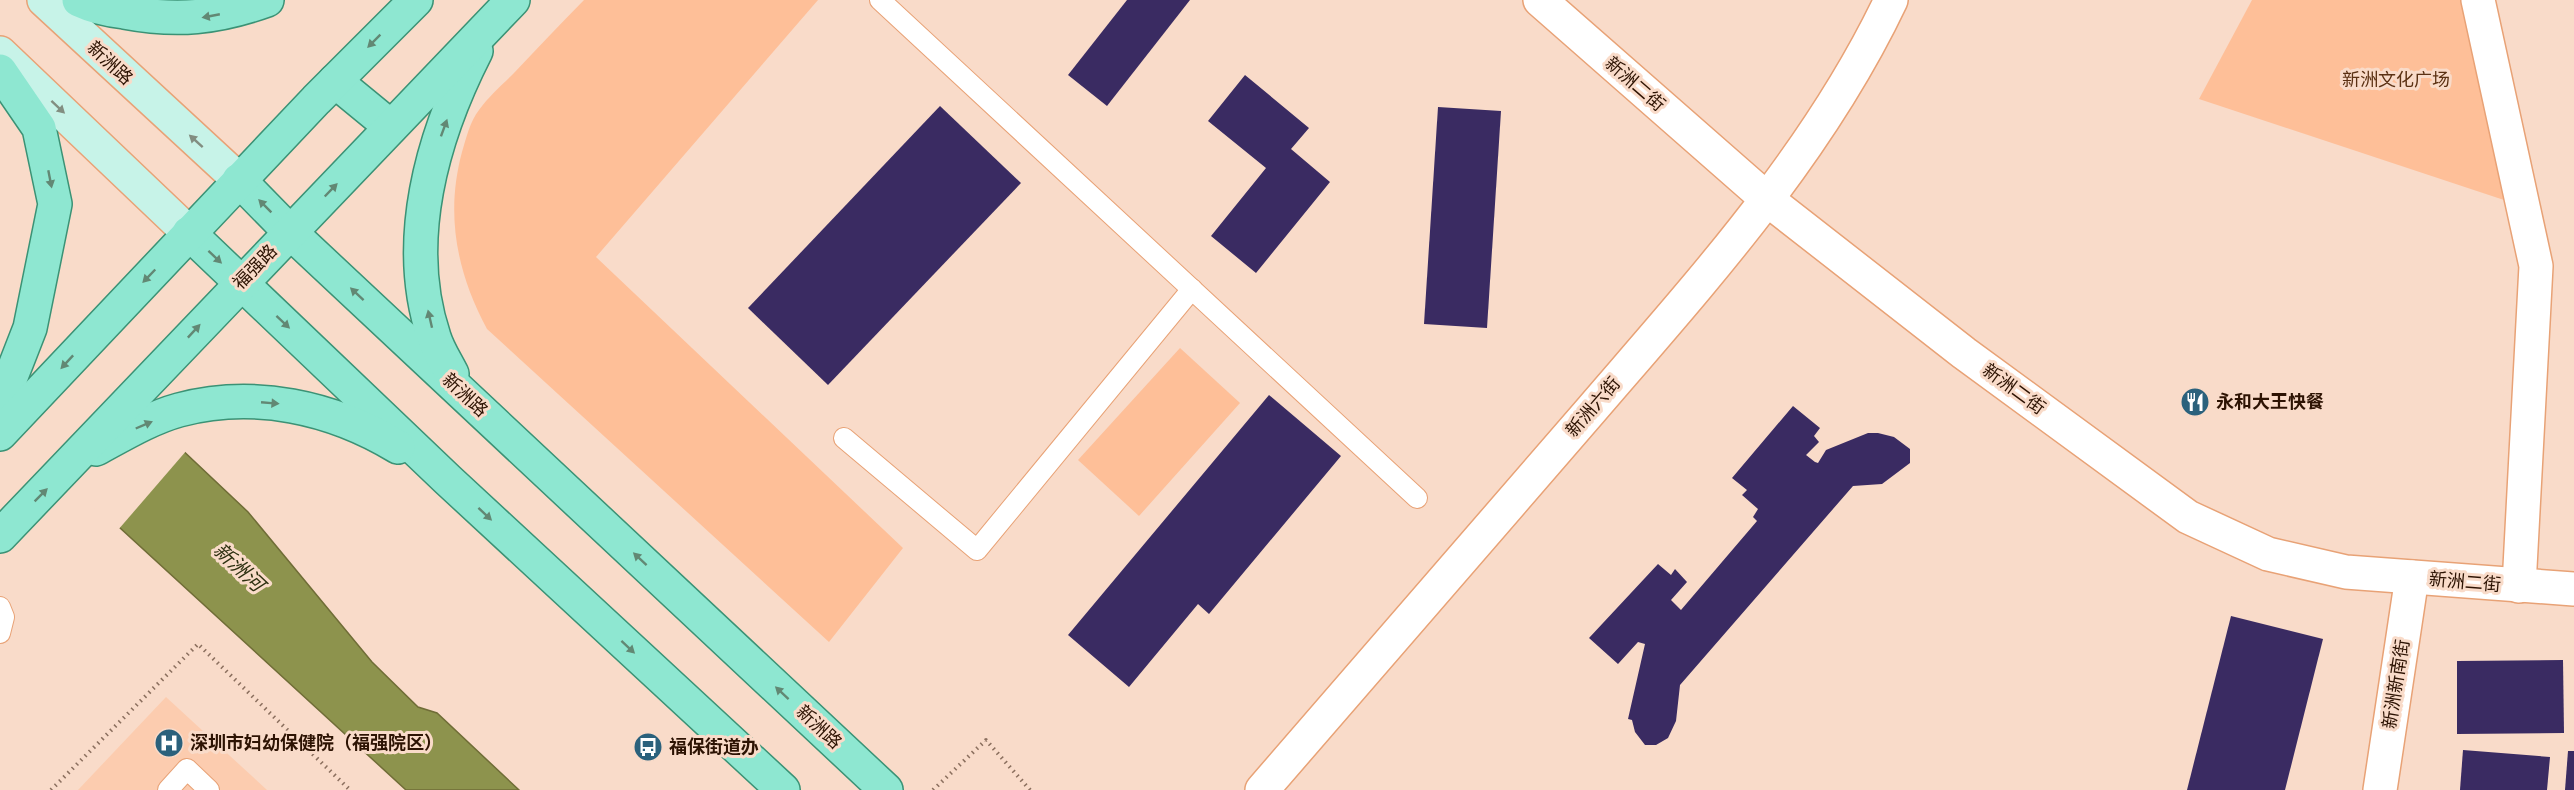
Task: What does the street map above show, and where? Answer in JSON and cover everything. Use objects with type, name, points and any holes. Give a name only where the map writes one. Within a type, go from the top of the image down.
[{"type":"main road","name":"新洲路","points":[[44,0],[239,180],[290,232],[886,790]]},
{"type":"main road","points":[[79,0],[92,7],[158,18],[201,18],[267,0]]},
{"type":"main road","points":[[0,435],[239,180],[416,0]]},
{"type":"main road","name":"福强路","points":[[0,537],[74,462],[241,282],[513,0]]},
{"type":"main road","points":[[461,392],[434,338],[422,287],[420,236],[427,188],[441,134],[462,78],[489,25]]},
{"type":"main road","points":[[0,53],[448,480],[783,790]]},
{"type":"main road","points":[[0,71],[39,128],[55,204],[30,328],[0,405]]},
{"type":"main road","points":[[335,81],[391,127]]},
{"type":"main road","points":[[74,462],[125,433],[177,410],[212,404],[271,402],[327,414],[389,441],[448,480]]},
{"type":"street","name":"新洲二街","points":[[1540,0],[1768,200],[1964,353],[2188,517],[2268,554],[2346,572],[2574,590]]},
{"type":"street","name":"新洲六街","points":[[1262,790],[1629,366],[1768,200],[1821,126],[1871,41],[1891,0]]},
{"type":"street","points":[[2478,0],[2536,266],[2519,586]]},
{"type":"street","name":"新洲新南街","points":[[2380,790],[2412,577]]},
{"type":"lane","points":[[880,0],[1417,498]]},
{"type":"lane","points":[[844,438],[977,550],[1192,289]]},
{"type":"lane","points":[[0,607],[4,617],[0,633]]},
{"type":"lane","points":[[168,790],[187,770],[209,790]]},
{"type":"path","points":[[51,790],[198,644],[350,790]]},
{"type":"path","points":[[933,790],[986,740],[1030,790]]},
{"type":"shaded area","name":"深圳市妇幼保健院（福强院区）","points":[[166,697],[267,790],[78,790]]},
{"type":"green space","points":[[584,0],[818,0],[596,257],[903,548],[829,642],[487,329],[468,287],[457,243],[455,198],[462,152],[471,125],[487,100]]},
{"type":"green space","name":"新洲文化广场","points":[[2252,0],[2462,0],[2504,200],[2199,99]]},
{"type":"green space","points":[[1180,348],[1240,403],[1139,516],[1078,460]]},
{"type":"water","name":"新洲河","points":[[0,278],[248,512],[372,662],[418,707],[437,713],[519,790],[406,790],[0,418]]},
{"type":"pier","points":[[0,275],[187,450],[118,530],[0,422]]},
{"type":"building","points":[[1127,0],[1190,0],[1107,106],[1068,75]]},
{"type":"building","points":[[1245,75],[1309,128],[1291,149],[1330,182],[1256,273],[1211,236],[1266,168],[1208,121]]},
{"type":"building","points":[[940,106],[1021,183],[828,385],[748,308]]},
{"type":"building","points":[[1438,107],[1501,111],[1487,328],[1424,324]]},
{"type":"building","points":[[1269,395],[1341,456],[1209,614],[1198,604],[1129,687],[1068,635]]},
{"type":"building","points":[[1793,406],[1820,428],[1814,436],[1819,442],[1806,455],[1815,462],[1818,463],[1826,450],[1868,433],[1878,433],[1894,437],[1910,449],[1910,463],[1882,484],[1853,486],[1680,685],[1676,721],[1668,738],[1656,745],[1645,745],[1635,732],[1632,720],[1628,719],[1645,644],[1638,642],[1618,664],[1589,638],[1658,564],[1671,575],[1675,569],[1687,582],[1671,600],[1681,610],[1757,521],[1753,517],[1758,509],[1742,495],[1747,490],[1732,478]]},
{"type":"building","points":[[2231,616],[2323,639],[2285,790],[2187,790]]},
{"type":"building","points":[[2563,660],[2564,733],[2457,734],[2457,661]]},
{"type":"building","points":[[2463,750],[2550,757],[2547,790],[2460,790]]},
{"type":"building","points":[[2568,751],[2574,751],[2574,790],[2565,790]]},
{"type":"place","name":"永和大王快餐","points":[[2195,402]]},
{"type":"place","name":"深圳市妇幼保健院（福强院区）","points":[[169,743]]},
{"type":"place","name":"福保街道办","points":[[648,747]]}]
